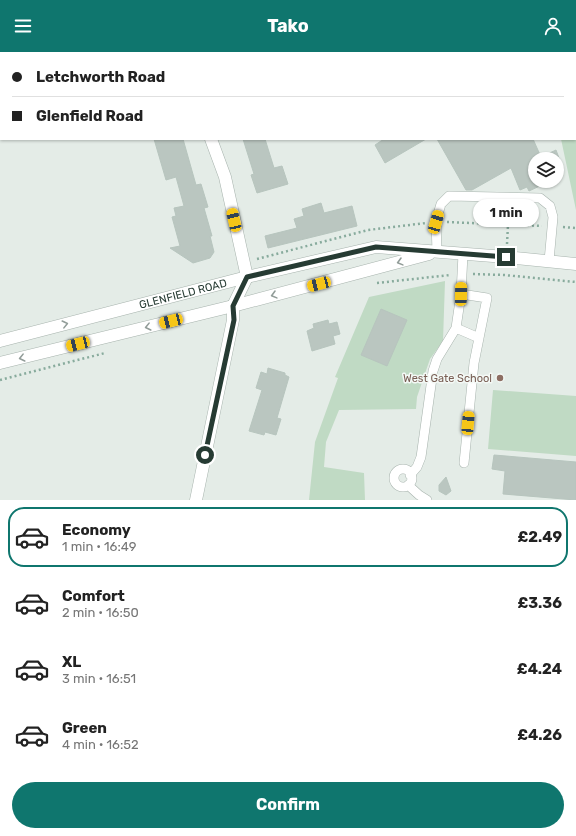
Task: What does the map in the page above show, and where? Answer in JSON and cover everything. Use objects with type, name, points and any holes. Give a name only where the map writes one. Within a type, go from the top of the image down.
[{"type":"street","points":[[196,500],[234,320],[233,306],[247,277],[225,177],[211,140]]},
{"type":"street","name":"GLENFIELD ROAD","points":[[0,341],[247,277],[376,247],[576,264]]},
{"type":"street","name":"GLENFIELD ROAD","points":[[0,363],[233,306],[437,252]]},
{"type":"lane","points":[[437,252],[436,222],[441,204],[449,196],[540,198],[550,206],[553,217],[549,261]]},
{"type":"lane","points":[[410,475],[420,462],[433,371],[437,359],[456,328],[461,294],[463,254]]},
{"type":"lane","points":[[461,294],[487,298],[474,363],[464,463]]},
{"type":"lane","points":[[456,328],[479,338]]},
{"type":"lane","points":[[403,470],[408,472],[411,480],[408,485],[403,487],[398,486],[394,482],[394,476],[397,471],[403,470]]},
{"type":"lane","points":[[408,485],[419,496],[427,500]]},
{"type":"path","points":[[244,262],[368,230],[436,222],[576,228]]},
{"type":"path","points":[[506,257],[508,225]]},
{"type":"path","points":[[370,284],[462,274],[504,275],[576,282]]},
{"type":"path","points":[[0,380],[106,353]]},
{"type":"green space","points":[[561,140],[576,140],[576,210]]},
{"type":"green space","points":[[445,281],[443,341],[430,359],[417,397],[416,409],[339,410],[326,442],[324,467],[364,473],[365,500],[309,500],[315,442],[338,378],[335,377],[369,297]]},
{"type":"green space","points":[[493,390],[576,396],[576,456],[488,449]]},
{"type":"building","points":[[154,140],[183,140],[196,185],[201,184],[208,207],[204,208],[212,236],[210,236],[214,252],[210,258],[193,263],[170,248],[180,246],[172,217],[176,216],[174,208],[184,206],[176,177],[166,180]]},
{"type":"building","points":[[243,140],[265,140],[274,168],[282,166],[288,184],[257,193],[251,175],[254,174]]},
{"type":"building","points":[[382,140],[424,140],[385,163],[375,145]]},
{"type":"building","points":[[438,140],[533,140],[539,152],[528,152],[528,188],[535,188],[529,191],[527,187],[520,190],[511,168],[472,190],[466,190]]},
{"type":"building","points":[[321,203],[324,213],[352,206],[357,226],[268,248],[265,236],[297,228],[294,219],[304,216],[302,209]]},
{"type":"building","points":[[381,309],[407,320],[387,366],[361,355]]},
{"type":"building","points":[[328,320],[329,324],[337,322],[340,334],[333,336],[335,344],[312,351],[307,331],[314,328],[313,324]]},
{"type":"building","points":[[268,368],[285,373],[285,375],[289,377],[277,418],[281,419],[276,435],[265,432],[264,435],[249,431],[262,390],[256,388],[261,372],[267,374]]},
{"type":"building","points":[[494,455],[576,462],[576,500],[503,494],[505,471],[492,469]]},
{"type":"building","points":[[446,477],[451,491],[446,495],[439,491],[439,485]]},
{"type":"place","name":"West Gate School","points":[[500,378]]},
{"type":"route","points":[[205,455],[234,320],[233,306],[247,277],[376,247],[506,257]]}]
